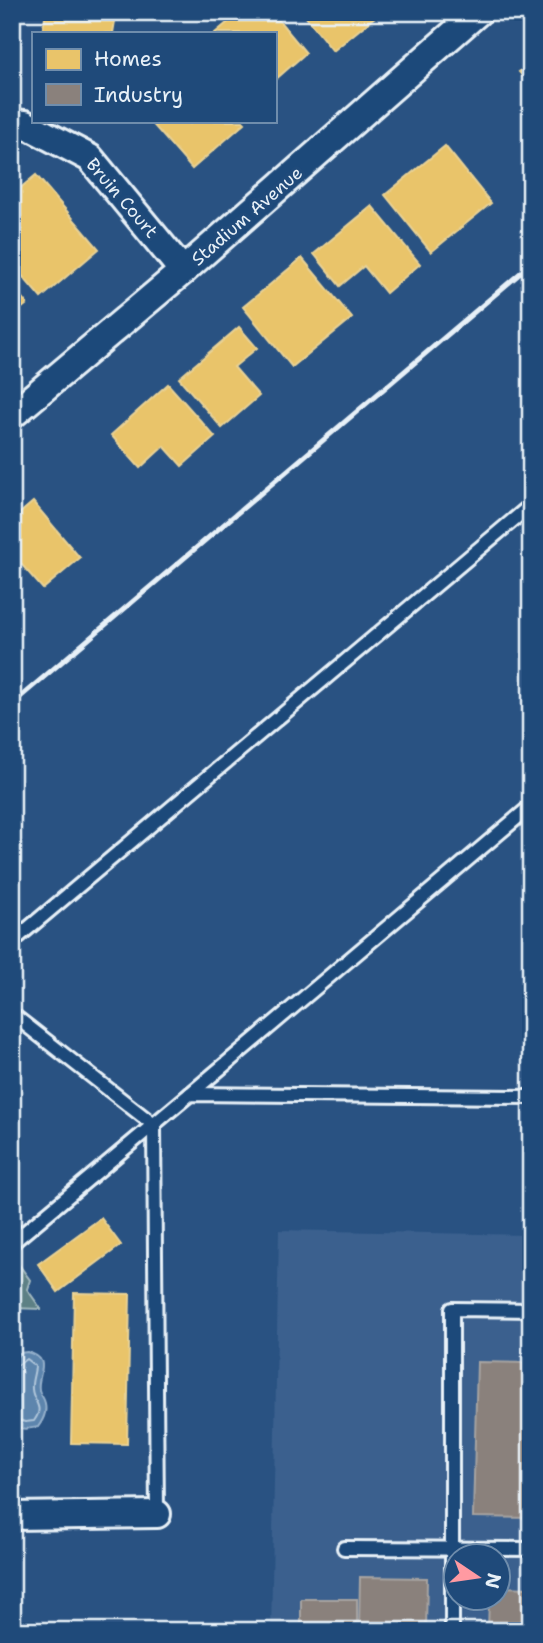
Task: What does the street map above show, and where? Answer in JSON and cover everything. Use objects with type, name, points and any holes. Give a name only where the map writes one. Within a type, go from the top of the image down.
[{"type":"street","name":"Stadium Avenue","points":[[12,415],[184,271],[478,12]]},
{"type":"street","name":"Bruin Court","points":[[12,123],[25,124],[90,158],[184,271]]},
{"type":"street","points":[[12,1516],[157,1514]]},
{"type":"lane","points":[[12,942],[531,505]]},
{"type":"lane","points":[[12,1243],[531,806]]},
{"type":"lane","points":[[12,1014],[154,1125]]},
{"type":"lane","points":[[190,1094],[531,1097]]},
{"type":"lane","points":[[154,1125],[157,1514]]},
{"type":"lane","points":[[453,1542],[452,1309],[531,1310]]},
{"type":"lane","points":[[344,1548],[442,1549]]},
{"type":"lane","points":[[512,1549],[531,1549]]},
{"type":"lane","points":[[452,1612],[452,1631]]},
{"type":"shaded area","points":[[279,1230],[531,1235],[531,1631],[271,1631]]},
{"type":"green space","points":[[12,1255],[30,1280],[27,1289],[41,1309],[12,1308]]},
{"type":"water","points":[[20,1353],[35,1355],[42,1363],[39,1390],[46,1407],[44,1418],[38,1427],[24,1429],[12,1422],[12,1362]]},
{"type":"building: Homes","points":[[46,12],[103,12],[116,15],[113,32],[42,32]]},
{"type":"building: Homes","points":[[240,12],[272,12],[306,53],[276,79],[276,32],[216,32]]},
{"type":"building: Homes","points":[[302,12],[381,12],[333,51]]},
{"type":"building: Homes","points":[[531,63],[531,86],[519,72]]},
{"type":"building: Homes","points":[[151,122],[245,123],[192,169]]},
{"type":"building: Homes","points":[[445,146],[491,203],[431,252],[385,195]]},
{"type":"building: Homes","points":[[36,175],[99,249],[41,298],[12,264],[12,195]]},
{"type":"building: Homes","points":[[372,206],[420,264],[386,293],[364,266],[340,286],[314,254]]},
{"type":"building: Homes","points":[[302,258],[352,318],[292,367],[243,307]]},
{"type":"building: Homes","points":[[12,285],[27,304],[12,316]]},
{"type":"building: Homes","points":[[239,327],[257,348],[234,367],[259,396],[222,428],[179,378]]},
{"type":"building: Homes","points":[[168,384],[215,437],[182,466],[164,446],[140,468],[111,435]]},
{"type":"building: Homes","points":[[33,502],[80,558],[43,589],[15,557],[12,560],[12,520]]},
{"type":"building: Homes","points":[[101,1218],[121,1245],[58,1292],[38,1264]]},
{"type":"building: Homes","points":[[74,1293],[130,1294],[127,1444],[71,1443]]},
{"type":"building: Industry","points":[[477,1362],[531,1363],[531,1518],[473,1517]]},
{"type":"building: Industry","points":[[360,1577],[427,1578],[426,1631],[359,1631]]},
{"type":"building: Industry","points":[[512,1587],[531,1588],[531,1631],[488,1631],[489,1612],[512,1612]]},
{"type":"building: Industry","points":[[301,1599],[357,1599],[357,1631],[301,1631]]},
{"type":"railway","points":[[12,704],[531,264]]}]
